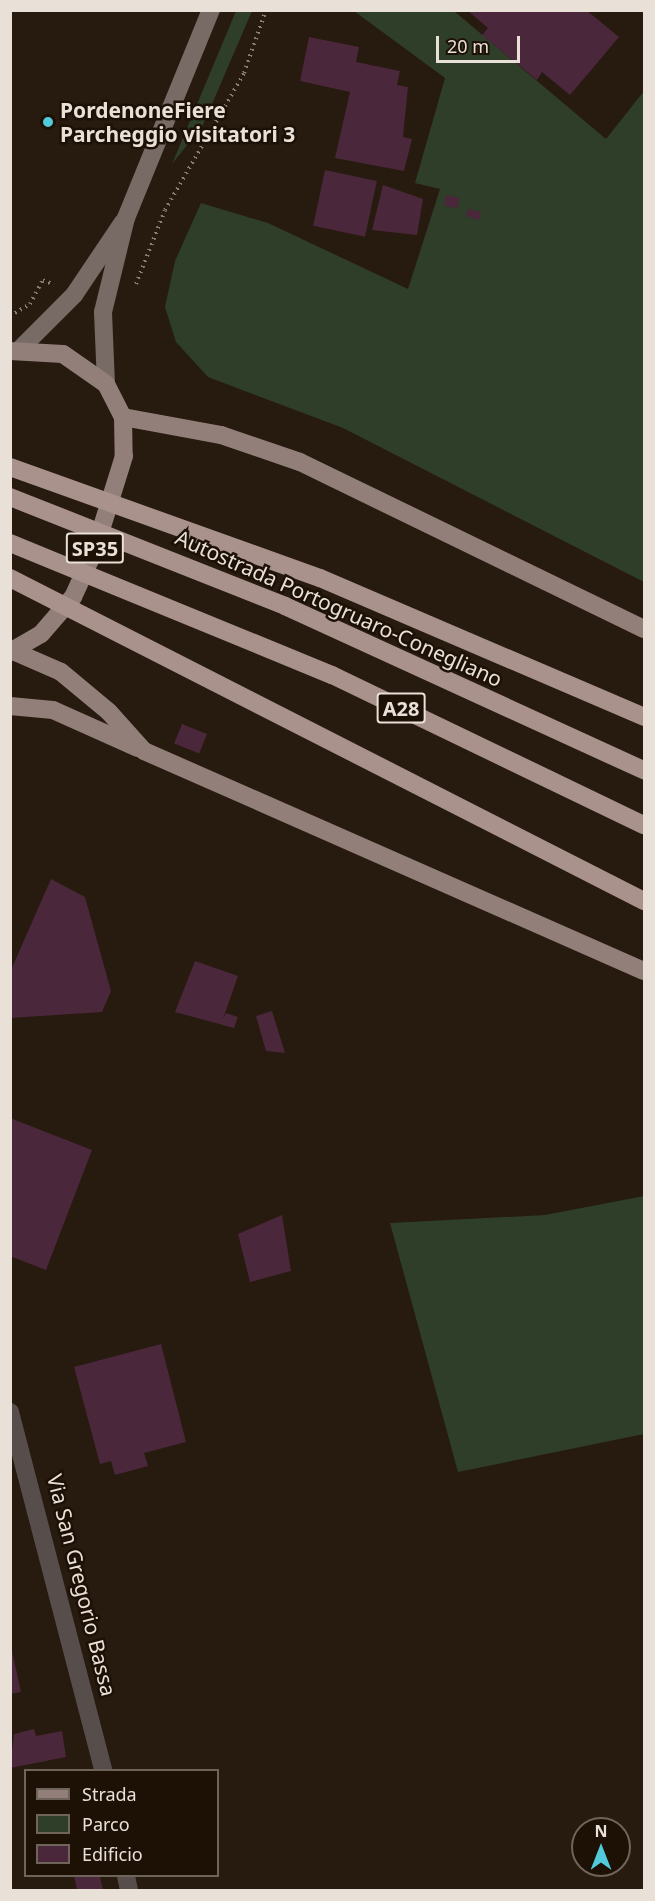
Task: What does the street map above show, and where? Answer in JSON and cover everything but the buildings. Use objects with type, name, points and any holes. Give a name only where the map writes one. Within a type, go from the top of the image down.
[{"type":"highway","points":[[10,467],[320,578],[645,717]]},
{"type":"highway","name":"Autostrada Portogruaro-Conegliano","points":[[10,496],[168,557],[645,770]]},
{"type":"highway","name":"A28","points":[[10,543],[332,675],[645,825]]},
{"type":"highway","points":[[10,578],[645,901]]},
{"type":"main road","points":[[106,384],[104,312],[126,218],[211,10]]},
{"type":"main road","points":[[16,349],[74,295],[126,218]]},
{"type":"main road","name":"SP35","points":[[12,652],[41,634],[77,588],[124,456],[123,417],[106,384],[63,354],[16,349]]},
{"type":"main road","points":[[123,417],[221,435],[300,462],[645,629]]},
{"type":"main road","points":[[12,652],[61,672],[109,712],[144,751]]},
{"type":"main road","points":[[10,706],[53,710],[645,971]]},
{"type":"street","name":"Via San Gregorio Bassa","points":[[10,1412],[103,1769]]},
{"type":"green space","points":[[236,11],[252,11],[203,125],[172,164]]},
{"type":"green space","points":[[354,11],[454,11],[606,139],[644,91],[644,582],[343,428],[208,377],[176,342],[165,307],[175,261],[201,203],[268,223],[408,289],[440,189],[415,183],[445,78]]},
{"type":"green space","points":[[644,1196],[644,1434],[458,1472],[390,1223],[545,1215]]},
{"type":"place","name":"PordenoneFiere Parcheggio visitatori 3","points":[[48,122]]}]
